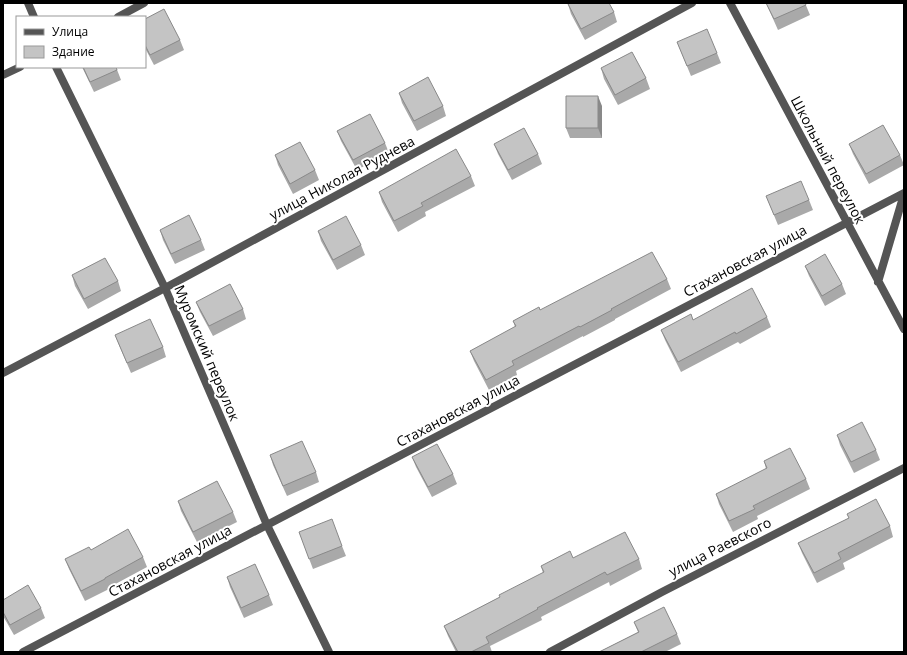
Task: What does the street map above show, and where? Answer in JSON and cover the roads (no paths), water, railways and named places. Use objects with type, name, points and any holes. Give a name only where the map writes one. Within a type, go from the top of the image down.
[{"type":"street","points":[[28,3],[34,16]]},
{"type":"street","points":[[120,16],[144,3]]},
{"type":"street","name":"улица Николая Руднева","points":[[3,373],[165,288],[692,3]]},
{"type":"street","name":"Школьный переулок","points":[[730,3],[846,223],[904,329]]},
{"type":"street","points":[[3,74],[18,68]]},
{"type":"street","name":"Муромский переулок","points":[[56,68],[165,288],[267,525],[329,652]]},
{"type":"street","points":[[878,282],[904,193]]},
{"type":"street","name":"Стахановская улица","points":[[23,652],[904,193]]},
{"type":"street","name":"улица Раевского","points":[[550,652],[669,588],[904,468]]}]
